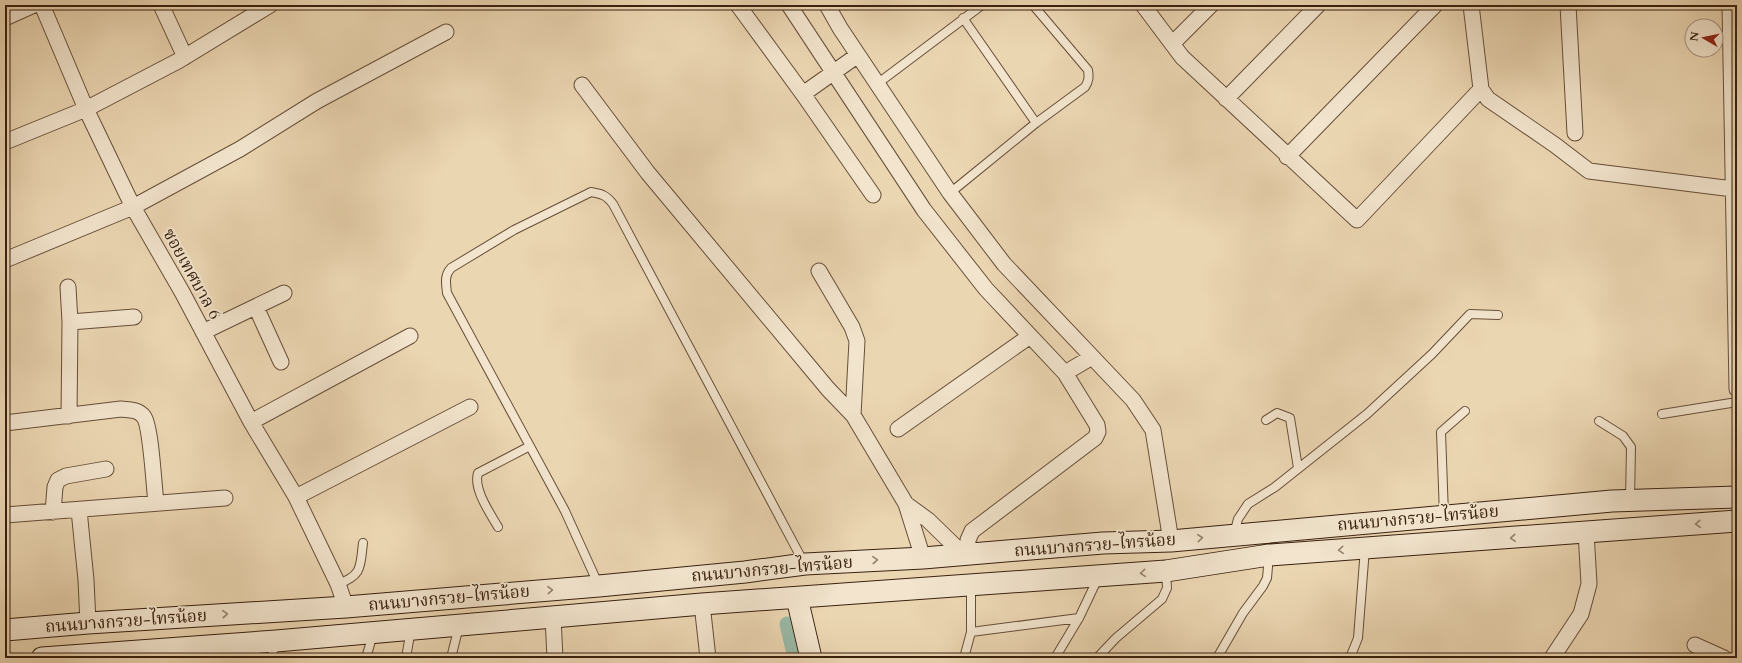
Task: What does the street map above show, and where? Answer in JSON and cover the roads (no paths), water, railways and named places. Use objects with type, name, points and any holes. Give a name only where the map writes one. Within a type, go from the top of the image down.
[{"type":"main road","name":"ถนนบางกรวย-ไทรน้อย","points":[[5,630],[88,623],[346,607],[599,586],[745,572],[805,564],[922,558],[966,553],[1170,541],[1612,501],[1737,497]]},
{"type":"main road","points":[[1539,508],[1541,535]]},
{"type":"main road","name":"ถนนบางกรวย-ไทรน้อย","points":[[42,658],[274,649],[373,633],[411,629],[702,604],[1166,571],[1269,555],[1737,521]]},
{"type":"main road","points":[[499,594],[502,622]]},
{"type":"main road","points":[[797,598],[811,658]]},
{"type":"street","points":[[5,18],[34,5]]},
{"type":"street","name":"ซอยเทศบาล 6","points":[[42,5],[86,109],[133,207],[203,332],[251,422],[296,497],[338,584],[346,607]]},
{"type":"street","points":[[161,5],[185,57]]},
{"type":"street","points":[[5,142],[86,109],[185,57],[270,5]]},
{"type":"street","points":[[738,5],[803,94],[873,195]]},
{"type":"street","points":[[789,5],[834,71],[924,210],[986,289],[1065,373],[1097,425],[1098,432],[1095,438],[972,531],[968,540],[966,553]]},
{"type":"street","points":[[827,5],[840,28],[950,193],[1004,264],[1133,400],[1153,430],[1170,541]]},
{"type":"street","points":[[1143,5],[1182,57],[1287,157],[1357,220],[1481,89]]},
{"type":"street","points":[[1172,44],[1210,5]]},
{"type":"street","points":[[1226,99],[1318,5]]},
{"type":"street","points":[[1287,157],[1435,5]]},
{"type":"street","points":[[1471,5],[1481,89],[1488,99],[1555,145],[1589,171],[1733,189]]},
{"type":"street","points":[[1568,5],[1575,132]]},
{"type":"street","points":[[1730,5],[1737,389]]},
{"type":"street","points":[[5,260],[133,207],[240,149],[317,101],[446,32]]},
{"type":"street","points":[[803,94],[858,55]]},
{"type":"street","points":[[582,85],[648,173],[828,389],[853,415],[906,504],[922,558]]},
{"type":"street","points":[[819,271],[852,327],[857,341],[853,415]]},
{"type":"street","points":[[68,287],[70,322],[69,416]]},
{"type":"street","points":[[203,332],[284,294]]},
{"type":"street","points":[[256,307],[281,362]]},
{"type":"street","points":[[70,322],[134,317]]},
{"type":"street","points":[[251,422],[410,336]]},
{"type":"street","points":[[898,429],[1030,336]]},
{"type":"street","points":[[1065,373],[1092,357]]},
{"type":"street","points":[[296,497],[470,407]]},
{"type":"street","points":[[5,423],[121,409],[136,411],[144,417],[148,432],[156,503]]},
{"type":"street","points":[[53,512],[55,487],[58,480],[66,476],[106,469]]},
{"type":"street","points":[[5,515],[225,498]]},
{"type":"street","points":[[906,504],[928,520],[966,553]]},
{"type":"street","points":[[79,510],[86,580],[88,623]]},
{"type":"street","points":[[1552,658],[1581,614],[1589,584],[1586,532]]},
{"type":"street","points":[[702,604],[708,658]]},
{"type":"street","points":[[553,617],[555,658]]},
{"type":"street","points":[[1695,645],[1724,658]]},
{"type":"lane","points":[[877,84],[982,5]]},
{"type":"lane","points":[[950,193],[1036,123],[1085,87],[1089,78],[1088,70],[1033,5]]},
{"type":"lane","points":[[963,18],[1036,123]]},
{"type":"lane","points":[[599,586],[565,511],[447,293],[445,281],[446,273],[450,268],[463,260],[546,213],[591,192],[602,194],[613,204],[805,564]]},
{"type":"lane","points":[[1234,535],[1238,519],[1248,504],[1275,487],[1367,414],[1432,354],[1470,314],[1498,315]]},
{"type":"lane","points":[[1662,414],[1737,402]]},
{"type":"lane","points":[[1444,516],[1441,432],[1465,411]]},
{"type":"lane","points":[[1266,420],[1277,414],[1290,418],[1298,468]]},
{"type":"lane","points":[[1599,421],[1623,436],[1631,447],[1630,501]]},
{"type":"lane","points":[[498,527],[478,488],[476,479],[478,473],[530,446]]},
{"type":"lane","points":[[338,584],[351,579],[356,574],[360,566],[363,543]]},
{"type":"lane","points":[[1350,658],[1358,638],[1366,548]]},
{"type":"lane","points":[[1217,658],[1243,613],[1263,586],[1267,578],[1269,555]]},
{"type":"lane","points":[[1096,658],[1116,638],[1162,599],[1167,588],[1166,571]]},
{"type":"lane","points":[[1055,658],[1079,618],[1099,576]]},
{"type":"lane","points":[[964,658],[971,632],[971,584]]},
{"type":"lane","points":[[971,632],[1079,618]]},
{"type":"lane","points":[[451,658],[459,625]]},
{"type":"lane","points":[[406,658],[411,629]]},
{"type":"lane","points":[[366,658],[373,633]]},
{"type":"waterway","points":[[787,624],[795,658]]}]
